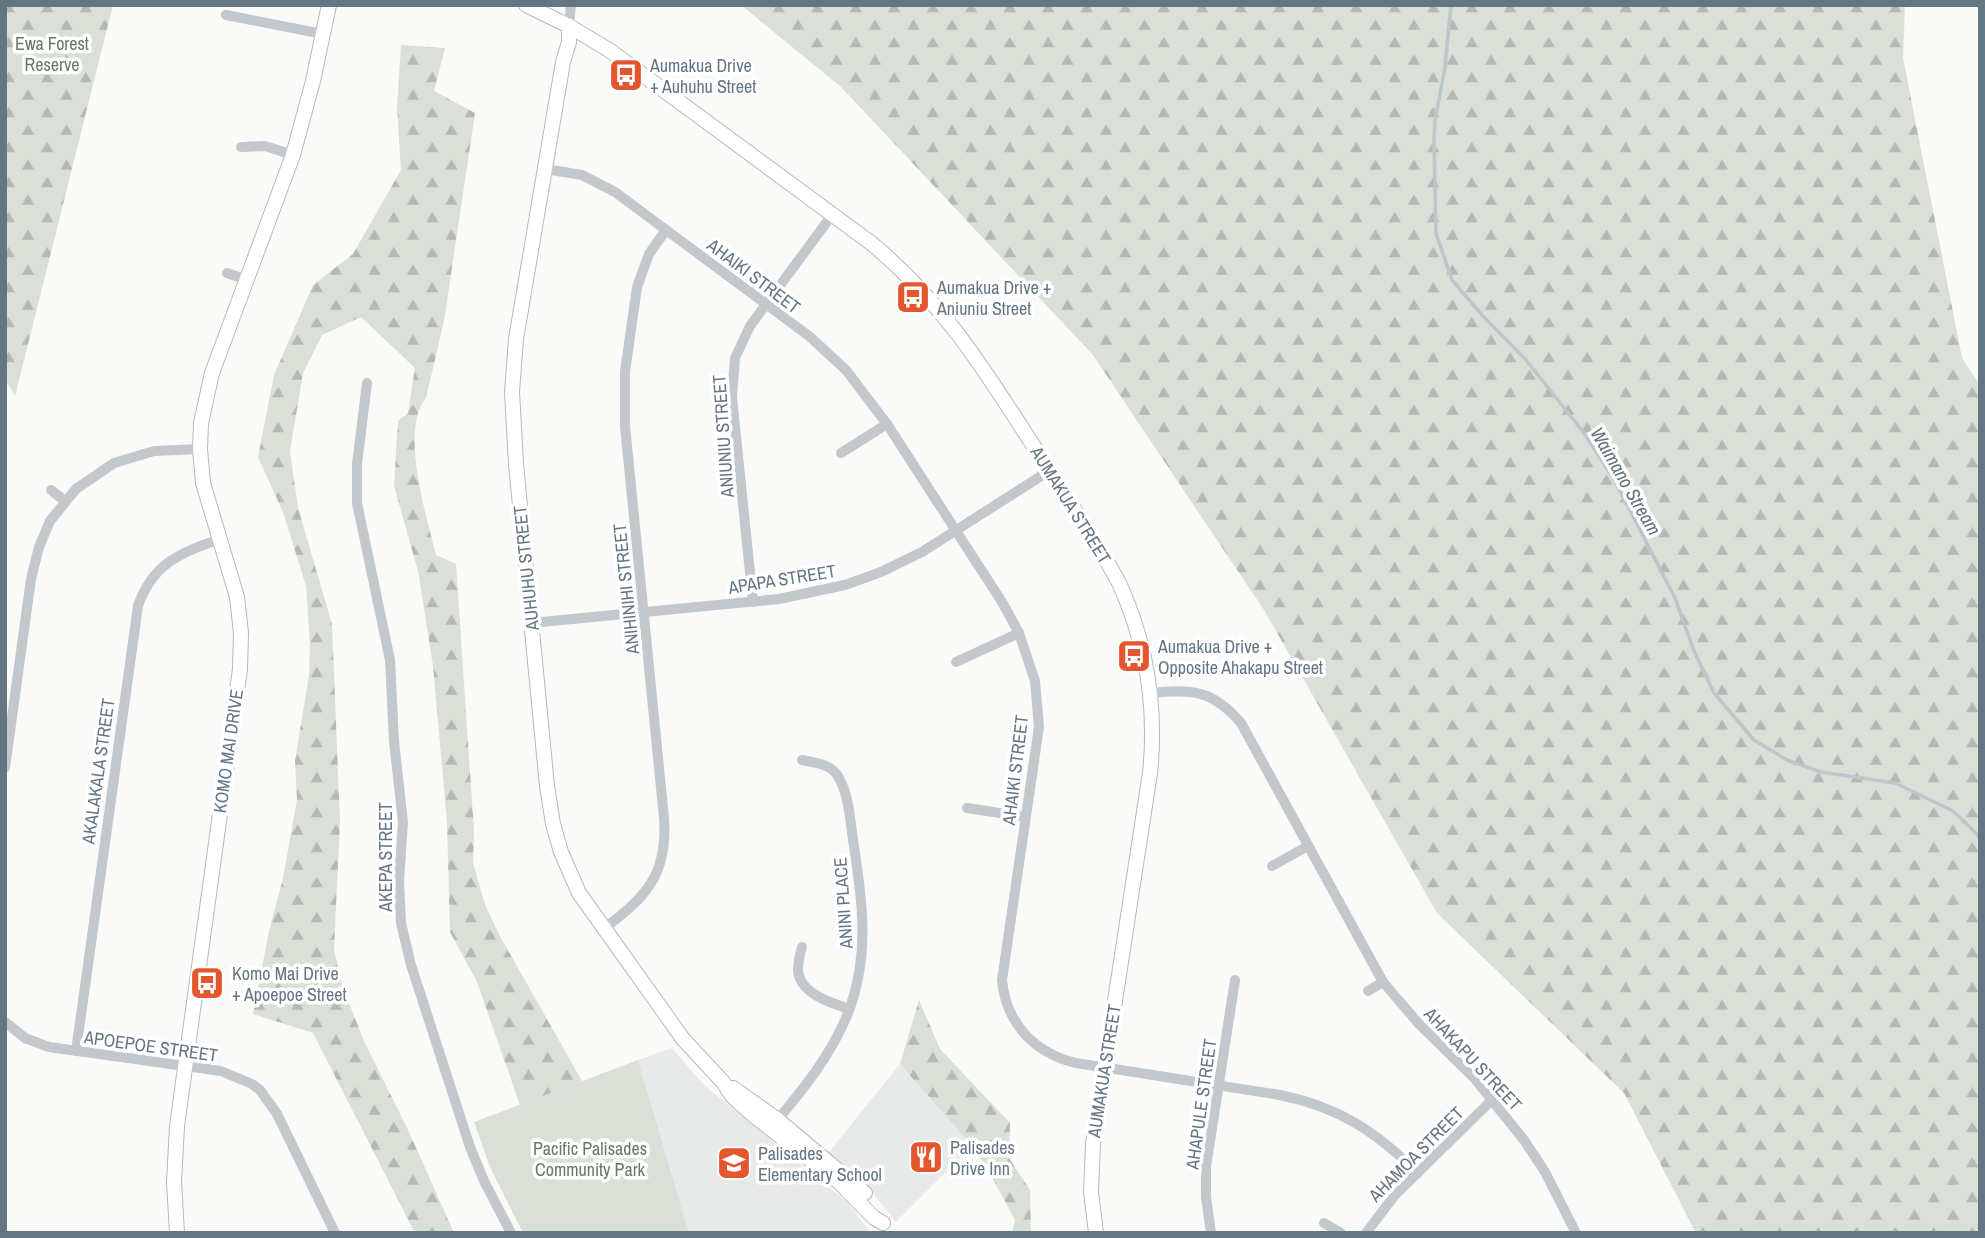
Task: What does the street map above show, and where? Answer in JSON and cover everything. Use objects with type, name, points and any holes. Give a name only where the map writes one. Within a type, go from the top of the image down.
[{"type":"street","name":"KOMO MAI DRIVE","points":[[177,1233],[175,1158],[185,1066],[240,669],[242,633],[233,577],[203,483],[201,423],[208,386],[293,155],[307,106],[329,5]]},
{"type":"street","name":"AUMAKUA STREET","points":[[526,5],[569,26],[623,60],[890,259],[939,308],[975,356],[1110,566],[1123,592],[1141,641],[1151,692],[1153,733],[1150,773],[1092,1158],[1091,1192],[1096,1233]]},
{"type":"street","name":"AUHUHU STREET","points":[[571,5],[569,42],[563,62],[516,340],[512,392],[513,440],[553,824],[568,871],[579,893],[683,1039],[723,1082],[732,1096],[774,1124],[885,1228]]},
{"type":"street","points":[[226,15],[323,34]]},
{"type":"street","points":[[241,147],[265,146],[293,155]]},
{"type":"street","name":"AHAIKI STREET","points":[[545,169],[593,179],[615,192],[809,336],[846,370],[887,424],[1002,601],[1030,660],[1038,708],[1037,748],[1003,962],[1003,993],[1023,1034],[1046,1053],[1060,1060],[1297,1098],[1329,1108],[1377,1136],[1418,1173]]},
{"type":"street","name":"ANIUNIU STREET","points":[[753,602],[732,383],[736,358],[743,338],[832,215]]},
{"type":"street","name":"ANIHINIHI STREET","points":[[603,929],[632,908],[643,896],[658,872],[665,846],[625,426],[625,372],[640,275],[649,254],[666,230]]},
{"type":"street","points":[[227,273],[247,280]]},
{"type":"street","name":"AKEPA STREET","points":[[367,383],[357,464],[357,503],[390,660],[392,725],[403,822],[399,881],[401,923],[411,965],[470,1147],[510,1233]]},
{"type":"street","points":[[841,453],[887,424]]},
{"type":"street","points":[[5,768],[35,561],[44,534],[65,501],[88,479],[127,458],[154,451],[200,449]]},
{"type":"street","name":"APAPA STREET","points":[[531,623],[753,602],[817,593],[866,578],[901,563],[1049,471]]},
{"type":"street","points":[[51,489],[65,501]]},
{"type":"street","name":"AKALAKALA STREET","points":[[76,1051],[138,606],[146,587],[165,564],[187,551],[220,539]]},
{"type":"street","points":[[956,662],[1019,633]]},
{"type":"street","name":"AHAKAPU STREET","points":[[1151,692],[1194,691],[1219,701],[1241,723],[1383,982],[1399,1002],[1475,1079],[1524,1140],[1545,1172],[1576,1233]]},
{"type":"street","name":"ANINI PLACE","points":[[774,1124],[827,1056],[849,1009],[860,973],[864,930],[848,801],[834,771],[827,766],[802,761]]},
{"type":"street","points":[[967,808],[1026,817]]},
{"type":"street","points":[[1272,866],[1308,846]]},
{"type":"street","points":[[802,947],[798,972],[803,982],[816,995],[849,1009]]},
{"type":"street","name":"AHAPULE STREET","points":[[1211,1233],[1206,1197],[1206,1167],[1235,980]]},
{"type":"street","points":[[1368,991],[1383,982]]},
{"type":"street","name":"APOEPOE STREET","points":[[5,1022],[35,1042],[76,1051],[230,1074],[260,1090],[277,1114],[335,1233]]},
{"type":"street","name":"AHAMOA STREET","points":[[1366,1233],[1385,1206],[1492,1100]]},
{"type":"street","points":[[1324,1223],[1341,1233]]},
{"type":"shaded area","name":"Palisades Elementary School","points":[[672,1048],[705,1086],[846,1201],[871,1233],[689,1233],[638,1060]]},
{"type":"shaded area","points":[[900,1064],[972,1146],[896,1222],[864,1182],[829,1152]]},
{"type":"green space","name":"Ewa Forest Reserve","points":[[5,5],[113,5],[15,396],[5,379]]},
{"type":"green space","points":[[741,5],[1905,5],[1903,58],[1962,358],[1980,385],[1980,1233],[1696,1233],[1624,1093],[1437,913],[1264,610],[1093,355],[841,87]]},
{"type":"green space","points":[[401,45],[445,48],[434,91],[475,113],[444,321],[426,398],[418,412],[415,431],[418,474],[436,555],[456,564],[474,831],[473,863],[485,905],[501,938],[582,1081],[520,1105],[477,982],[450,932],[447,822],[433,666],[418,571],[394,486],[398,421],[408,413],[415,368],[361,317],[322,335],[303,373],[290,451],[298,508],[332,624],[340,821],[334,949],[343,988],[364,1041],[409,1132],[454,1233],[415,1233],[313,1033],[253,1014],[297,800],[295,761],[309,675],[310,643],[306,586],[283,512],[258,457],[274,375],[313,285],[353,254],[401,170],[397,108]]},
{"type":"green space","points":[[919,1000],[940,1049],[1010,1123],[1009,1158],[1030,1190],[1031,1233],[1012,1233],[1015,1220],[986,1166],[972,1146],[900,1064]]},
{"type":"green space","name":"Pacific Palisades Community Park","points":[[638,1060],[689,1233],[523,1233],[490,1167],[474,1122]]},
{"type":"waterway","name":"Waimano Stream","points":[[1451,5],[1434,141],[1436,233],[1452,280],[1526,360],[1584,433],[1615,481],[1675,598],[1694,651],[1714,693],[1754,740],[1787,760],[1821,772],[1895,783],[1953,811],[1980,840]]},
{"type":"place","name":"Aumakua Drive + Auhuhu Street","points":[[626,75]]},
{"type":"place","name":"Aumakua Drive + Aniuniu Street","points":[[913,297]]},
{"type":"place","name":"Aumakua Drive + Opposite Ahakapu Street","points":[[1134,656]]},
{"type":"place","name":"Komo Mai Drive + Apoepoe Street","points":[[207,983]]},
{"type":"place","name":"Palisades Drive Inn","points":[[926,1157]]},
{"type":"place","name":"Palisades Elementary School","points":[[734,1163]]}]
